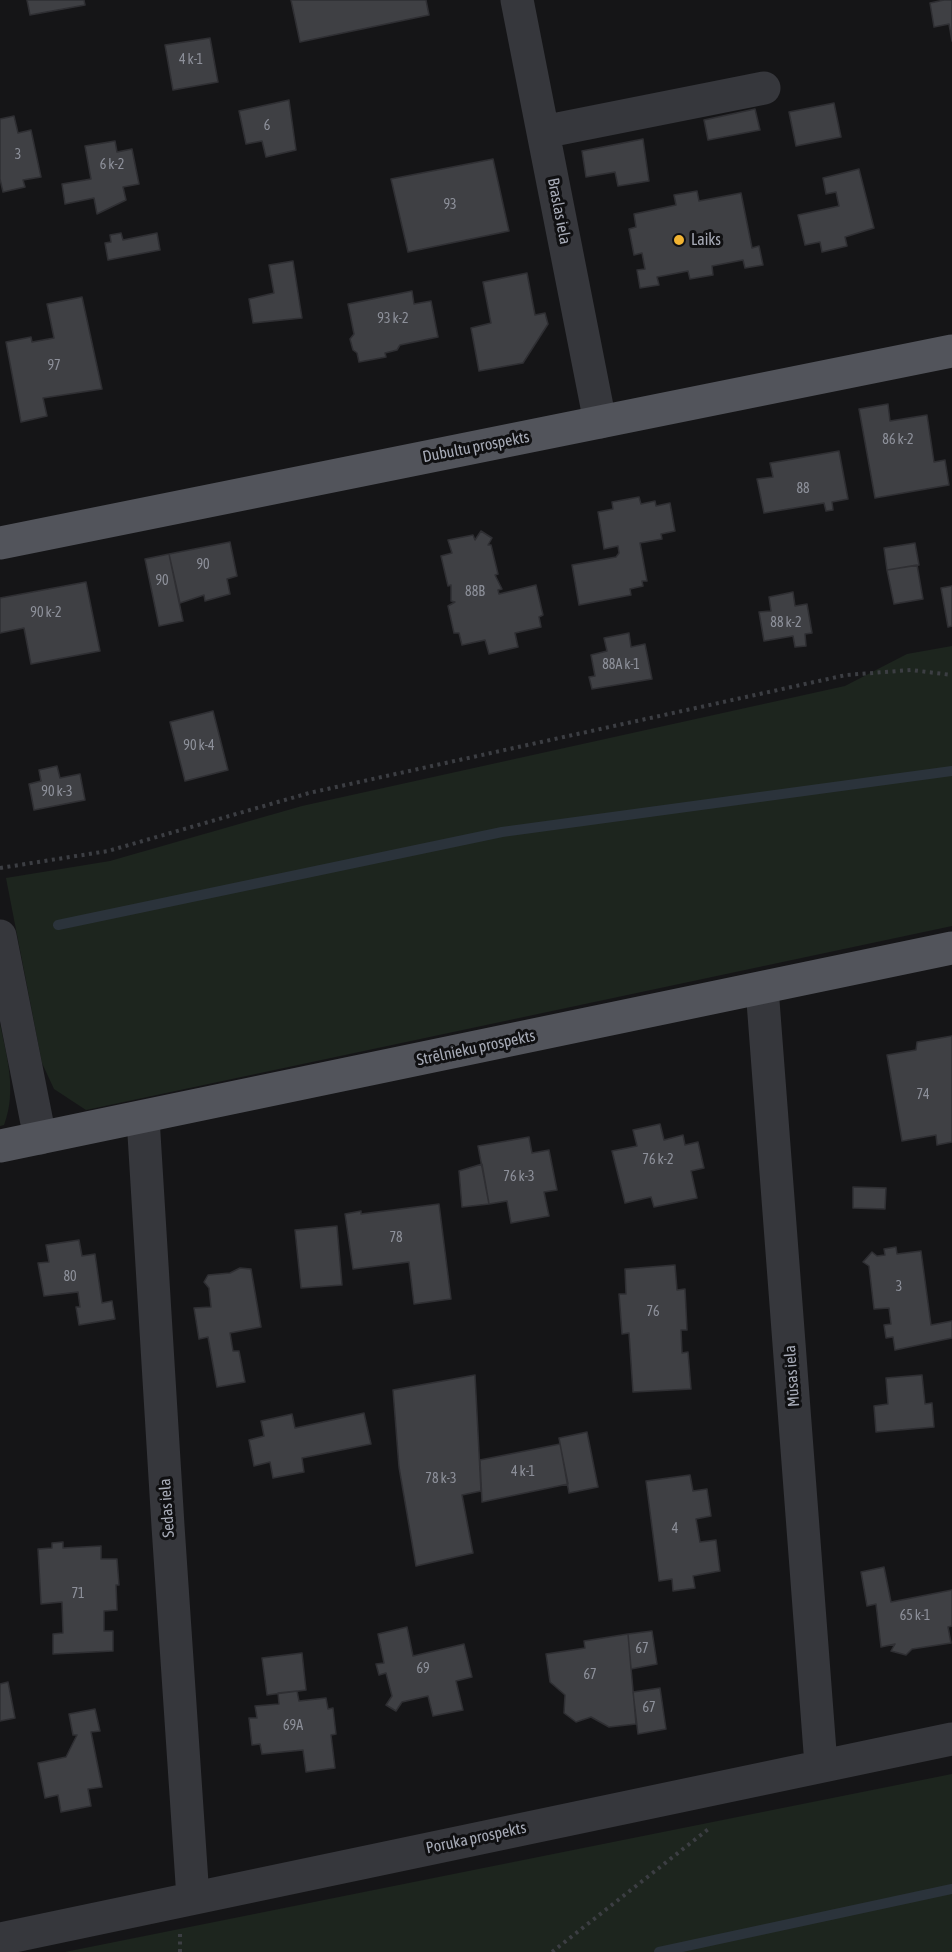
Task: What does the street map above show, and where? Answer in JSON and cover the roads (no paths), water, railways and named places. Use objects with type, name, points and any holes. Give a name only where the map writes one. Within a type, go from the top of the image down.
[{"type":"main road","name":"Dubultu prospekts","points":[[0,543],[952,351]]},
{"type":"main road","name":"Strēlnieku prospekts","points":[[0,1146],[952,948]]},
{"type":"street","name":"Braslas iela","points":[[517,0],[600,422]]},
{"type":"street","points":[[543,132],[764,88]]},
{"type":"street","points":[[0,936],[39,1138]]},
{"type":"street","name":"Mūsas iela","points":[[762,988],[821,1765]]},
{"type":"street","name":"Sedas iela","points":[[143,1118],[193,1898]]},
{"type":"street","name":"Poruka prospekts","points":[[0,1940],[952,1738]]},
{"type":"waterway","points":[[58,925],[502,832],[952,771]]},
{"type":"waterway","points":[[659,1952],[952,1889]]},
{"type":"place","name":"Laiks","points":[[679,240]]}]
